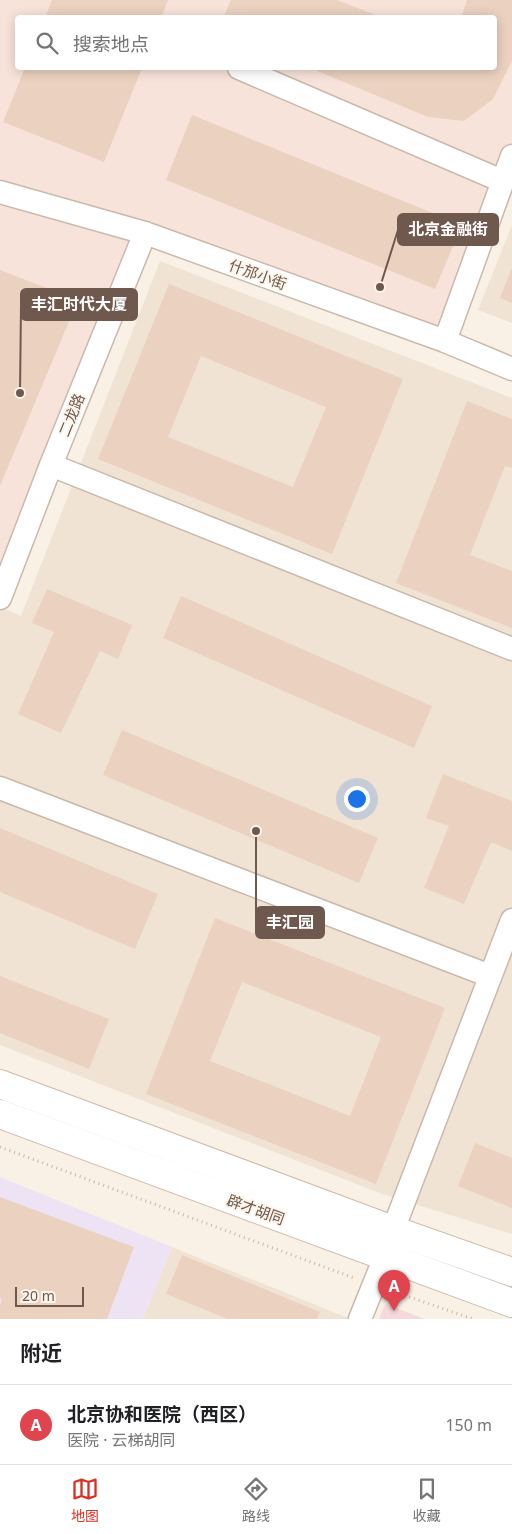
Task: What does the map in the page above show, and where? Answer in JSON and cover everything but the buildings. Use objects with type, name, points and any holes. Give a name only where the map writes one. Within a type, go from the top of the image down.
[{"type":"main road","name":"辟才胡同","points":[[0,1084],[393,1230],[512,1272]]},
{"type":"main road","name":"辟才胡同","points":[[0,1114],[512,1303]]},
{"type":"street","points":[[244,70],[502,181]]},
{"type":"street","points":[[444,341],[512,156]]},
{"type":"street","name":"什邡小街","points":[[0,192],[145,233],[444,341],[512,368]]},
{"type":"street","name":"二龙路","points":[[2,586],[145,233]]},
{"type":"street","points":[[51,465],[512,649]]},
{"type":"street","points":[[0,788],[490,976]]},
{"type":"street","points":[[393,1230],[512,920]]},
{"type":"street","points":[[360,1319],[385,1257]]},
{"type":"path","name":"辟才胡同","points":[[0,1147],[373,1285],[473,1319]]},
{"type":"shaded area","points":[[0,0],[512,0],[512,166],[445,341],[145,233],[11,569],[0,564]]},
{"type":"shaded area","points":[[512,225],[512,323],[478,310]]},
{"type":"shaded area","points":[[160,261],[512,398],[512,1234],[382,1194],[0,1045],[0,607],[21,616]]},
{"type":"shaded area","points":[[0,1177],[172,1247],[143,1319],[0,1319]]},
{"type":"shaded area","points":[[172,1247],[348,1318],[348,1319],[143,1319]]},
{"type":"shaded area","points":[[385,1304],[425,1319],[379,1319]]},
{"type":"place","name":"北京金融街","points":[[380,287]]},
{"type":"place","name":"丰汇时代大厦","points":[[20,393]]},
{"type":"place","name":"丰汇园","points":[[256,831]]},
{"type":"place","name":"北京协和医院（西区）","points":[[394,1311]]}]
